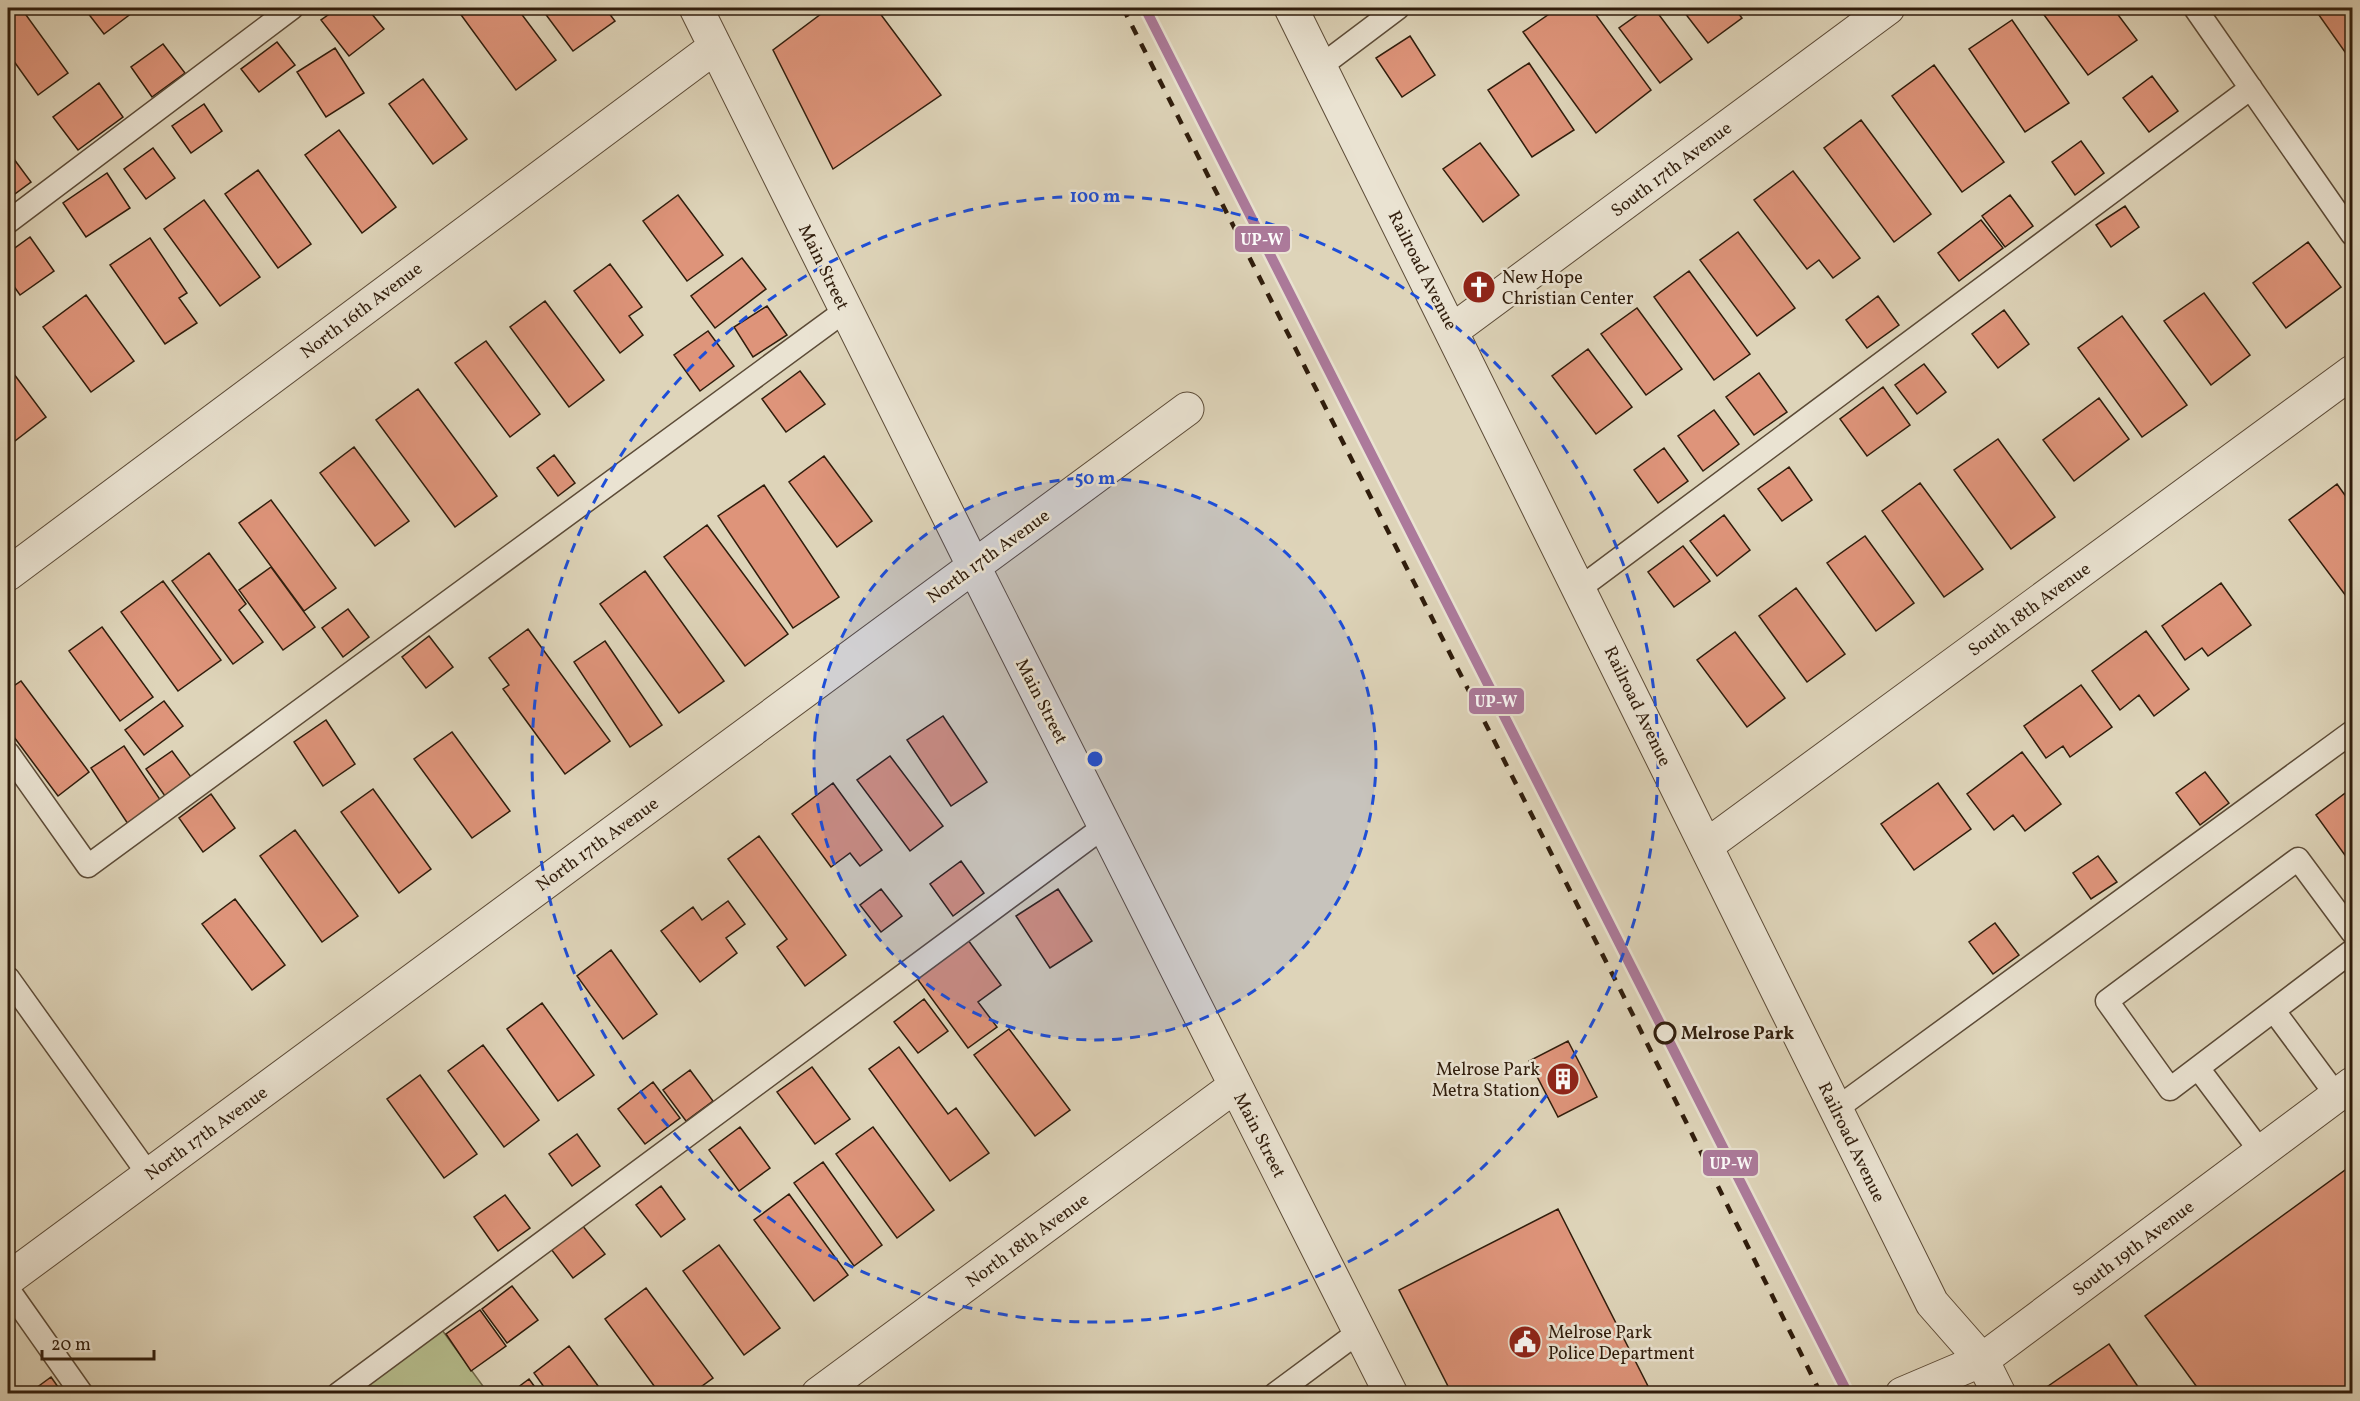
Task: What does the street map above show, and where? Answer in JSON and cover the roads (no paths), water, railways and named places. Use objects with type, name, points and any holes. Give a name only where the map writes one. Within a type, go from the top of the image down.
[{"type":"street","name":"Main Street","points":[[696,8],[974,567],[1391,1394]]},
{"type":"street","name":"Railroad Avenue","points":[[1291,8],[1453,330],[1932,1304],[1982,1360],[1999,1394]]},
{"type":"street","name":"South 17th Avenue","points":[[1453,330],[1888,8]]},
{"type":"street","name":"North 16th Avenue","points":[[8,574],[715,47]]},
{"type":"street","name":"South 18th Avenue","points":[[1706,846],[2352,372]]},
{"type":"street","name":"North 17th Avenue","points":[[8,1279],[1187,409]]},
{"type":"street","name":"North 18th Avenue","points":[[818,1394],[1235,1086]]},
{"type":"street","name":"South 19th Avenue","points":[[1902,1394],[1982,1360],[2345,1090]]},
{"type":"lane","points":[[8,222],[292,8]]},
{"type":"lane","points":[[1321,66],[1398,8]]},
{"type":"lane","points":[[2195,8],[2352,234]]},
{"type":"lane","points":[[1580,588],[2251,88]]},
{"type":"lane","points":[[8,753],[88,866],[846,310]]},
{"type":"lane","points":[[1836,1110],[2352,732]]},
{"type":"lane","points":[[338,1394],[1105,826]]},
{"type":"lane","points":[[2352,932],[2298,859],[2106,1001],[2170,1089],[2352,951]]},
{"type":"lane","points":[[8,978],[149,1175]]},
{"type":"lane","points":[[2274,1011],[2345,1090]]},
{"type":"lane","points":[[2198,1068],[2262,1152]]},
{"type":"lane","points":[[8,1290],[82,1394]]},
{"type":"lane","points":[[1275,1394],[1360,1331]]},
{"type":"railway","points":[[1123,8],[1628,1005],[1821,1394]]},
{"type":"place","name":"New Hope Christian Center","points":[[1479,287]]},
{"type":"place","name":"Melrose Park","points":[[1665,1033]]},
{"type":"place","name":"Melrose Park Metra Station","points":[[1563,1079]]},
{"type":"place","name":"Melrose Park Police Department","points":[[1525,1342]]}]
